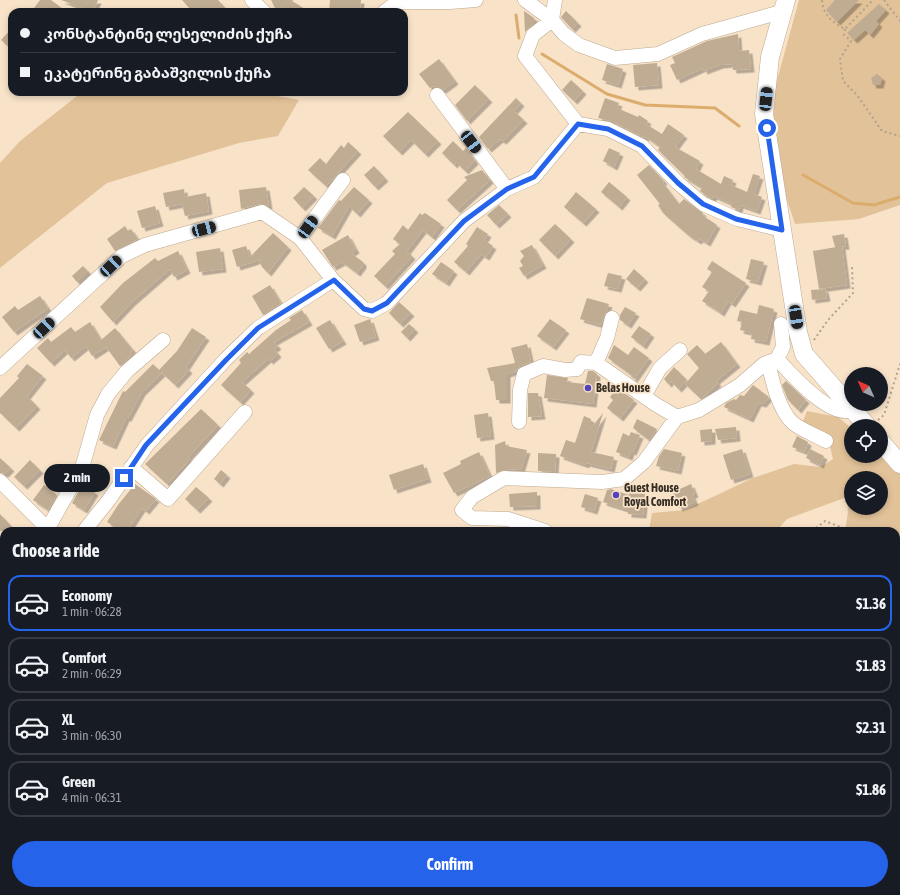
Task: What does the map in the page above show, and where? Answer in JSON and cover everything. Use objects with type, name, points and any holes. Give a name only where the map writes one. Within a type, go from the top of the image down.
[{"type":"main road","points":[[784,6],[770,57],[764,114],[798,332],[804,354],[844,401]]},
{"type":"main road","points":[[853,411],[864,419]]},
{"type":"main road","points":[[888,450],[900,464]]},
{"type":"street","points":[[252,0],[260,8]]},
{"type":"street","points":[[389,8],[397,2],[450,2],[476,0]]},
{"type":"street","points":[[525,0],[552,20],[564,34],[579,45],[615,58],[658,54],[702,34],[784,6]]},
{"type":"street","points":[[555,0],[552,20],[534,35],[525,56],[578,124],[608,129],[642,146],[678,183],[703,204],[736,219],[782,230]]},
{"type":"street","points":[[437,95],[507,189]]},
{"type":"street","points":[[0,368],[122,256],[145,245],[262,212],[300,238],[334,280],[364,309],[372,311],[387,303],[464,221],[507,189],[534,177],[578,124]]},
{"type":"street","points":[[300,238],[343,180]]},
{"type":"street","points":[[87,527],[108,501],[146,445],[226,360],[258,328],[334,280]]},
{"type":"street","points":[[596,363],[607,338],[612,318]]},
{"type":"street","points":[[533,527],[508,519],[472,518],[462,510],[472,497],[504,478],[602,482],[624,479],[644,462],[677,417],[699,410],[722,396],[773,360],[783,347],[781,324]]},
{"type":"street","points":[[51,527],[82,468],[97,415],[108,394],[127,371],[163,340]]},
{"type":"street","points":[[644,396],[660,368],[680,350]]},
{"type":"street","points":[[773,360],[833,409],[846,412],[849,411]]},
{"type":"street","points":[[773,360],[772,382],[783,408],[792,423],[826,441]]},
{"type":"street","points":[[519,422],[520,390],[524,374],[543,366],[565,370],[577,369],[581,362],[596,363],[677,417]]},
{"type":"street","points":[[131,467],[168,499],[245,412]]},
{"type":"street","points":[[0,481],[46,527]]},
{"type":"path","points":[[822,0],[823,10],[828,18],[845,30]]},
{"type":"path","points":[[873,0],[845,30],[844,35],[851,41],[840,59],[843,81],[857,95],[882,131],[900,136]]},
{"type":"path","points":[[884,0],[900,21]]},
{"type":"path","points":[[811,342],[852,293],[852,267]]},
{"type":"path","points":[[878,419],[884,415],[900,364]]},
{"type":"path","points":[[817,527],[825,521],[840,527]]},
{"type":"shaded area","points":[[799,0],[900,0],[900,205],[859,219],[795,224],[781,182],[773,122],[773,95]]},
{"type":"shaded area","points":[[77,96],[278,96],[299,100],[278,136],[239,143],[107,183],[0,268],[0,163],[20,141]]},
{"type":"shaded area","points":[[807,411],[838,417],[844,422],[844,463],[888,463],[888,461],[900,474],[900,527],[846,527],[848,515],[888,515],[888,471],[844,471],[844,498],[787,519],[780,527],[650,527],[652,513],[685,510],[753,478],[794,464],[821,467],[833,459],[828,438],[802,424]]},
{"type":"building","points":[[40,0],[51,0],[62,8],[34,8]]},
{"type":"building","points":[[61,0],[98,0],[95,8],[82,8]]},
{"type":"building","points":[[182,0],[218,0],[225,8],[189,8]]},
{"type":"building","points":[[271,0],[294,0],[292,1],[303,8],[286,8],[283,6],[275,8]]},
{"type":"building","points":[[330,0],[361,0],[360,8],[329,8]]},
{"type":"building","points":[[835,0],[859,0],[837,22],[826,10]]},
{"type":"building","points":[[879,4],[886,10],[876,21],[879,24],[870,35],[865,30],[854,40],[847,33]]},
{"type":"building","points":[[524,11],[534,18],[534,23],[525,32]]},
{"type":"building","points":[[566,11],[578,23],[572,29],[561,17]]},
{"type":"building","points":[[8,32],[8,46],[1,40]]},
{"type":"building","points":[[738,34],[739,51],[749,50],[751,69],[733,70],[732,64],[720,65],[704,71],[703,68],[677,80],[670,65],[675,63],[672,57],[707,41]]},
{"type":"building","points":[[439,59],[455,81],[443,90],[434,86],[430,88],[419,74]]},
{"type":"building","points":[[657,63],[659,85],[635,87],[633,65]]},
{"type":"building","points":[[607,64],[623,69],[618,85],[602,80]]},
{"type":"building","points":[[877,74],[882,78],[880,85],[873,85],[871,78]]},
{"type":"building","points":[[571,80],[583,91],[574,101],[562,90]]},
{"type":"building","points":[[475,85],[489,99],[467,121],[455,105]]},
{"type":"building","points":[[516,98],[521,103],[514,111],[524,120],[503,141],[500,139],[488,149],[479,137]]},
{"type":"building","points":[[605,98],[619,103],[617,108],[638,117],[639,115],[648,121],[646,124],[662,134],[668,124],[684,135],[675,147],[700,161],[696,169],[721,184],[724,176],[733,180],[731,185],[747,192],[753,174],[760,176],[754,194],[762,197],[757,211],[740,205],[739,210],[731,207],[732,204],[714,196],[712,199],[708,197],[700,191],[702,188],[684,177],[685,176],[658,150],[660,147],[646,137],[645,138],[612,121],[598,118]]},
{"type":"building","points":[[408,112],[438,141],[425,154],[411,140],[399,152],[383,136]]},
{"type":"building","points":[[453,141],[463,151],[466,148],[475,161],[465,171],[456,162],[454,165],[442,153]]},
{"type":"building","points":[[348,142],[358,151],[326,186],[308,170],[320,158],[326,164],[341,145],[344,148]]},
{"type":"building","points":[[609,148],[620,153],[614,167],[603,161]]},
{"type":"building","points":[[649,165],[664,181],[662,182],[679,204],[684,199],[703,213],[702,215],[717,225],[707,243],[700,239],[698,241],[688,235],[663,213],[658,205],[660,204],[637,175]]},
{"type":"building","points":[[374,166],[385,178],[375,187],[364,175]]},
{"type":"building","points":[[482,170],[490,180],[457,210],[447,200],[467,180],[464,177]]},
{"type":"building","points":[[609,182],[627,197],[619,207],[601,192]]},
{"type":"building","points":[[266,187],[269,206],[260,204],[241,209],[239,190]]},
{"type":"building","points":[[304,187],[314,196],[302,208],[293,198]]},
{"type":"building","points":[[354,187],[369,200],[357,214],[349,206],[332,236],[318,228],[339,200],[341,201]]},
{"type":"building","points":[[184,189],[185,197],[206,193],[209,211],[185,216],[182,204],[166,207],[163,193]]},
{"type":"building","points":[[576,192],[596,209],[583,223],[564,207]]},
{"type":"building","points":[[499,205],[508,214],[496,225],[487,215]]},
{"type":"building","points":[[155,206],[160,223],[142,228],[137,211]]},
{"type":"building","points":[[420,213],[422,215],[425,213],[441,224],[432,237],[423,230],[407,251],[412,256],[385,286],[374,276],[395,254],[392,251],[400,244],[393,239],[403,225],[408,230]]},
{"type":"building","points":[[555,224],[571,239],[555,256],[539,240]]},
{"type":"building","points":[[125,226],[128,231],[131,229],[138,239],[115,251],[107,239]]},
{"type":"building","points":[[477,227],[488,234],[484,240],[493,246],[486,257],[481,254],[466,272],[454,262],[468,246],[466,244]]},
{"type":"building","points":[[273,233],[288,247],[268,273],[262,267],[259,260],[237,267],[232,250],[246,246],[250,257]]},
{"type":"building","points":[[844,234],[846,246],[835,247],[832,236]]},
{"type":"building","points":[[348,235],[356,250],[351,253],[363,262],[363,265],[357,273],[342,262],[333,267],[322,250]]},
{"type":"building","points":[[532,245],[543,265],[524,276],[519,268],[523,266],[520,261],[524,256],[520,251]]},
{"type":"building","points":[[842,246],[847,285],[819,289],[813,251]]},
{"type":"building","points":[[220,248],[223,269],[199,272],[196,252]]},
{"type":"building","points":[[178,251],[187,270],[174,277],[170,269],[132,302],[113,322],[100,307],[123,283],[155,258],[158,261]]},
{"type":"building","points":[[751,259],[764,262],[758,282],[746,279]]},
{"type":"building","points":[[712,261],[746,283],[732,304],[728,301],[721,313],[702,301],[709,291],[702,287],[712,272],[707,269]]},
{"type":"building","points":[[441,262],[454,271],[446,283],[432,274]]},
{"type":"building","points":[[83,266],[88,271],[77,282],[72,276]]},
{"type":"building","points":[[634,269],[645,279],[637,288],[626,279]]},
{"type":"building","points":[[608,273],[622,276],[618,289],[604,286]]},
{"type":"building","points":[[270,285],[281,303],[263,315],[252,296]]},
{"type":"building","points":[[825,289],[827,298],[812,300],[811,290]]},
{"type":"building","points":[[40,296],[48,308],[14,332],[2,317],[15,306],[18,310]]},
{"type":"building","points":[[587,298],[609,304],[601,325],[580,319]]},
{"type":"building","points":[[399,302],[411,313],[400,324],[389,313]]},
{"type":"building","points":[[759,305],[774,309],[766,342],[751,339],[752,333],[740,330],[742,322],[737,321],[740,310],[757,314]]},
{"type":"building","points":[[625,307],[636,313],[628,325],[620,320],[620,315]]},
{"type":"building","points":[[302,310],[309,322],[274,342],[278,346],[274,349],[278,354],[270,361],[268,359],[242,382],[251,390],[240,402],[221,385],[241,363],[239,360],[247,352],[249,354],[276,330],[291,320],[289,318]]},
{"type":"building","points":[[370,319],[376,337],[360,342],[354,325]]},
{"type":"building","points":[[550,319],[566,330],[553,347],[537,336]]},
{"type":"building","points":[[330,320],[343,341],[329,349],[316,328]]},
{"type":"building","points":[[90,322],[101,340],[115,328],[133,350],[130,352],[132,355],[120,366],[106,347],[92,356],[86,346],[71,358],[65,350],[51,363],[37,348],[48,338],[51,342],[71,327],[75,332]]},
{"type":"building","points":[[409,324],[415,329],[407,338],[401,332]]},
{"type":"building","points":[[639,326],[651,334],[643,346],[631,337]]},
{"type":"building","points":[[192,328],[206,337],[186,367],[189,370],[175,385],[159,370],[177,351]]},
{"type":"building","points":[[721,342],[737,364],[716,381],[718,383],[701,399],[685,384],[699,368],[687,354],[697,345],[705,354]]},
{"type":"building","points":[[527,344],[531,362],[520,366],[516,371],[507,374],[507,400],[496,400],[494,381],[491,381],[487,368],[515,363],[511,348]]},
{"type":"building","points":[[614,345],[628,355],[634,347],[649,358],[634,379],[630,376],[634,377],[608,358]]},
{"type":"building","points":[[27,364],[43,376],[27,396],[37,406],[16,428],[0,413],[0,398],[19,378],[17,376]]},
{"type":"building","points":[[153,364],[162,373],[142,392],[128,418],[126,418],[113,446],[99,440],[123,391],[125,392]]},
{"type":"building","points":[[674,367],[687,380],[678,389],[671,381],[668,384],[664,379]]},
{"type":"building","points":[[588,371],[593,371],[597,374],[593,404],[544,398],[547,375],[568,378],[567,382],[585,384]]},
{"type":"building","points":[[786,381],[806,400],[798,410],[788,400],[782,385]]},
{"type":"building","points":[[753,385],[769,397],[763,404],[758,403],[750,419],[724,407],[726,403],[734,399],[736,400],[740,395],[744,396]]},
{"type":"building","points":[[617,388],[634,400],[620,418],[607,408],[613,400],[610,397]]},
{"type":"building","points":[[528,393],[538,393],[542,416],[528,417]]},
{"type":"building","points":[[201,409],[218,425],[188,457],[190,459],[167,484],[145,464]]},
{"type":"building","points":[[488,413],[491,436],[477,438],[474,415]]},
{"type":"building","points":[[603,413],[591,452],[614,457],[611,469],[586,463],[586,465],[560,456],[566,440],[575,443],[584,416],[591,419],[591,428]]},
{"type":"building","points":[[637,419],[657,429],[649,440],[633,428]]},
{"type":"building","points":[[736,427],[737,438],[718,440],[715,429]]},
{"type":"building","points":[[712,429],[712,441],[701,442],[700,430]]},
{"type":"building","points":[[631,432],[640,435],[633,452],[631,451],[629,457],[616,452],[623,433],[629,436]]},
{"type":"building","points":[[797,436],[808,442],[805,452],[792,447]]},
{"type":"building","points":[[505,441],[506,446],[527,450],[521,470],[510,469],[496,473],[495,445]]},
{"type":"building","points":[[664,449],[682,453],[678,471],[656,466],[659,456]]},
{"type":"building","points":[[742,449],[750,474],[731,480],[723,455]]},
{"type":"building","points":[[810,449],[824,456],[820,465],[806,458]]},
{"type":"building","points":[[479,452],[490,476],[454,493],[443,473],[461,464],[460,461]]},
{"type":"building","points":[[538,453],[556,454],[555,472],[538,471]]},
{"type":"building","points":[[0,458],[11,468],[5,474],[0,473]]},
{"type":"building","points":[[30,460],[40,470],[24,486],[14,477]]},
{"type":"building","points":[[423,464],[428,479],[394,490],[389,475]]},
{"type":"building","points":[[221,470],[227,475],[220,484],[214,479]]},
{"type":"building","points":[[83,484],[95,492],[84,510],[72,503]]},
{"type":"building","points":[[135,484],[156,499],[146,511],[142,508],[130,527],[115,527],[107,522],[118,505]]},
{"type":"building","points":[[691,484],[695,494],[692,495],[695,502],[679,508],[673,492]]},
{"type":"building","points":[[44,485],[57,495],[48,510],[33,500]]},
{"type":"building","points":[[196,487],[209,498],[197,510],[185,499]]},
{"type":"building","points":[[611,489],[629,495],[629,493],[645,494],[643,515],[628,514],[628,510],[603,502],[607,490]]},
{"type":"building","points":[[537,492],[537,506],[510,507],[509,494]]},
{"type":"building","points":[[585,494],[598,498],[594,511],[581,507]]},
{"type":"building","points":[[0,514],[12,527],[0,527]]},
{"type":"waterway","points":[[516,15],[519,38]]},
{"type":"waterway","points":[[542,54],[607,94],[645,105],[715,108],[739,126]]},
{"type":"waterway","points":[[803,175],[853,203],[874,205],[900,197]]},
{"type":"place","name":"Belas House","points":[[588,388]]},
{"type":"place","name":"Guest House Royal Comfort","points":[[616,495]]},
{"type":"route","points":[[124,478],[146,445],[258,328],[334,280],[364,309],[372,311],[387,303],[464,221],[507,189],[534,177],[578,124],[608,129],[642,146],[678,183],[703,204],[736,219],[782,230],[767,128]]}]
